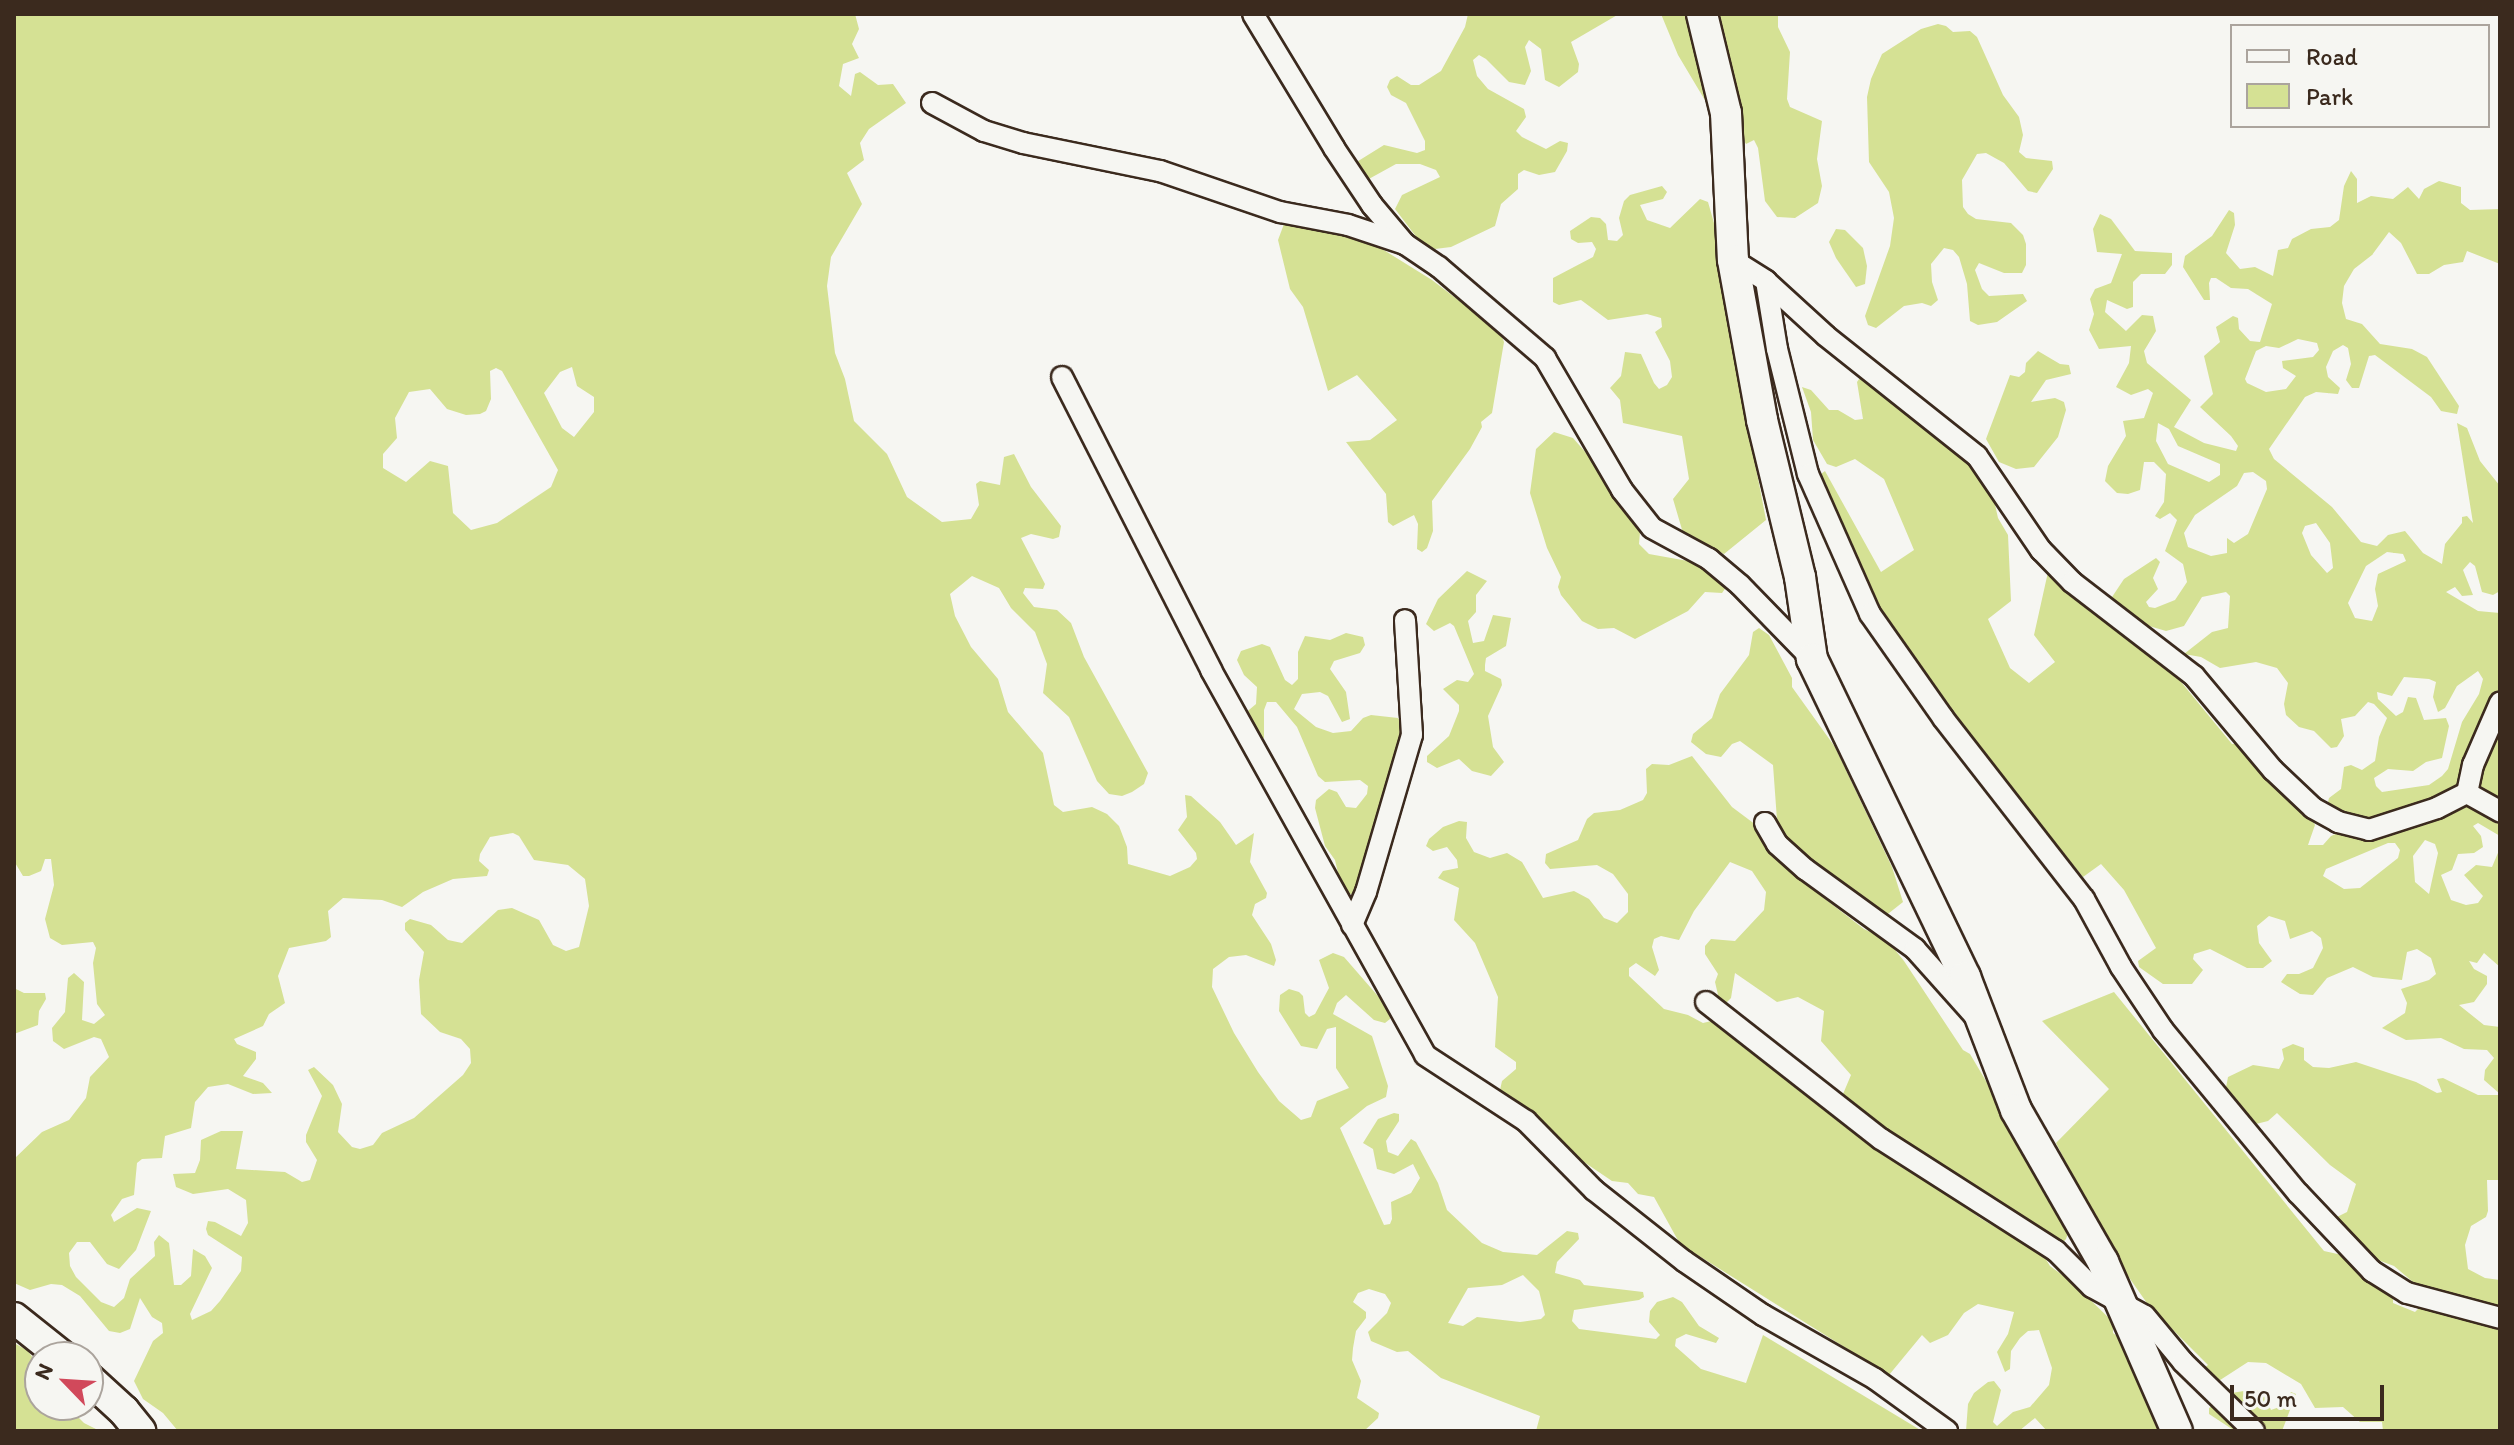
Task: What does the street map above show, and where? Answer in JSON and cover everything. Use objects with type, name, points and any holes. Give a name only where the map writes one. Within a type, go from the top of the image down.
[{"type":"street","points":[[1253,14],[1334,148],[1372,205],[1405,244]]},
{"type":"street","points":[[1702,14],[1726,113],[1733,260],[1762,420],[1800,577],[1812,659],[1965,977],[2016,1110],[2103,1262],[2177,1431]]},
{"type":"street","points":[[932,103],[984,131],[1023,143],[1160,171],[1280,212],[1348,225],[1405,244],[1439,267],[1545,358],[1622,490],[1652,528],[1709,559],[1812,659]]},
{"type":"street","points":[[1733,260],[1766,281],[1826,336],[1977,456],[2041,550],[2072,582],[2194,676],[2273,770],[2313,808],[2338,822],[2369,830],[2437,808],[2467,793]]},
{"type":"street","points":[[1766,281],[1777,349],[1808,474],[1870,614],[1943,718],[2084,899],[2121,967],[2163,1030],[2298,1193],[2372,1271],[2407,1293],[2500,1318]]},
{"type":"street","points":[[1062,377],[1211,670],[1425,1055],[1526,1121],[1594,1190],[1684,1261],[1763,1315],[1875,1379],[1947,1431]]},
{"type":"street","points":[[1352,925],[1366,892],[1412,735],[1405,620]]},
{"type":"street","points":[[2467,793],[2473,765],[2500,703]]},
{"type":"street","points":[[2467,793],[2500,811]]},
{"type":"street","points":[[1765,823],[1777,844],[1805,869],[1915,949],[1982,1024]]},
{"type":"street","points":[[1706,1002],[1881,1139],[2056,1251],[2092,1287],[2145,1316],[2183,1362],[2254,1431]]},
{"type":"street","points":[[14,1318],[43,1341]]},
{"type":"street","points":[[104,1393],[140,1431]]},
{"type":"green space","points":[[14,14],[855,14],[859,29],[852,44],[859,58],[843,64],[839,86],[851,96],[855,74],[860,72],[878,85],[893,84],[906,103],[869,129],[860,143],[864,160],[847,173],[862,204],[831,257],[827,286],[835,353],[845,379],[854,421],[887,454],[907,497],[942,522],[971,519],[979,505],[976,484],[980,481],[1000,485],[1004,457],[1014,454],[1031,487],[1061,526],[1059,537],[1053,539],[1031,534],[1021,538],[1045,584],[1043,589],[1025,588],[1023,593],[1034,607],[1057,610],[1071,623],[1084,657],[1148,773],[1144,784],[1132,792],[1122,796],[1109,794],[1097,781],[1069,717],[1043,693],[1047,664],[1035,632],[1011,608],[999,588],[972,576],[950,594],[955,616],[971,647],[998,679],[1008,712],[1043,753],[1054,805],[1063,812],[1092,807],[1107,814],[1119,826],[1127,847],[1128,864],[1170,876],[1190,867],[1197,859],[1196,853],[1178,830],[1187,817],[1185,795],[1191,796],[1220,822],[1236,845],[1254,833],[1250,862],[1267,893],[1266,898],[1255,904],[1252,915],[1271,944],[1276,960],[1274,966],[1246,955],[1229,957],[1213,969],[1212,987],[1234,1033],[1258,1072],[1279,1101],[1301,1120],[1311,1117],[1317,1101],[1349,1088],[1336,1068],[1336,1027],[1327,1029],[1317,1049],[1301,1046],[1279,1011],[1280,995],[1289,989],[1299,992],[1303,996],[1305,1013],[1309,1017],[1315,1014],[1329,988],[1319,960],[1333,953],[1344,957],[1384,1003],[1390,1013],[1390,1019],[1385,1023],[1374,1020],[1346,995],[1337,1003],[1333,1014],[1372,1036],[1388,1086],[1386,1097],[1367,1106],[1340,1128],[1384,1225],[1390,1224],[1392,1219],[1391,1202],[1411,1193],[1420,1178],[1413,1164],[1394,1174],[1377,1169],[1373,1149],[1363,1143],[1378,1119],[1394,1113],[1399,1114],[1399,1121],[1386,1141],[1388,1152],[1398,1156],[1411,1139],[1416,1142],[1438,1183],[1447,1210],[1482,1243],[1503,1252],[1537,1255],[1567,1231],[1578,1233],[1579,1239],[1557,1262],[1555,1273],[1580,1280],[1584,1285],[1643,1292],[1644,1297],[1639,1300],[1574,1310],[1572,1321],[1579,1329],[1656,1339],[1660,1335],[1649,1322],[1650,1311],[1657,1302],[1673,1297],[1682,1302],[1699,1326],[1719,1338],[1716,1343],[1686,1334],[1676,1339],[1675,1346],[1701,1369],[1746,1383],[1763,1335],[1922,1431],[1536,1431],[1540,1416],[1441,1378],[1408,1351],[1397,1352],[1371,1341],[1368,1332],[1387,1313],[1391,1303],[1385,1294],[1369,1289],[1358,1293],[1353,1302],[1366,1312],[1366,1318],[1356,1331],[1353,1348],[1352,1360],[1361,1381],[1357,1398],[1379,1413],[1378,1418],[1364,1431],[178,1431],[163,1413],[143,1399],[134,1381],[153,1341],[163,1333],[162,1323],[152,1317],[140,1298],[130,1329],[120,1333],[109,1331],[80,1296],[62,1285],[51,1284],[30,1290],[14,1283],[14,1159],[42,1132],[69,1120],[86,1098],[90,1077],[109,1057],[101,1039],[94,1037],[64,1049],[53,1041],[52,1028],[65,1012],[68,978],[74,973],[84,982],[82,1020],[94,1024],[105,1015],[97,1004],[93,963],[96,948],[93,942],[62,945],[50,938],[45,919],[54,885],[51,859],[45,859],[41,871],[29,876],[23,876],[14,861]],"holes":[[[572,367],[577,386],[594,397],[594,412],[574,437],[562,428],[544,393],[560,372]],[[496,368],[502,371],[558,470],[551,487],[497,523],[471,530],[453,513],[448,466],[430,461],[406,482],[383,468],[383,454],[397,438],[395,418],[409,392],[430,389],[447,409],[466,415],[480,414],[486,411],[491,399],[490,371]],[[513,833],[519,836],[534,860],[568,865],[585,879],[589,906],[579,947],[566,951],[553,945],[539,920],[512,908],[498,910],[462,943],[448,940],[431,925],[410,919],[405,923],[405,930],[424,952],[419,980],[421,1014],[440,1032],[461,1039],[470,1049],[471,1063],[463,1075],[414,1118],[382,1133],[373,1145],[360,1149],[352,1147],[338,1132],[342,1104],[333,1085],[314,1067],[308,1070],[322,1096],[306,1135],[306,1142],[317,1160],[310,1180],[302,1182],[285,1172],[236,1169],[243,1131],[221,1131],[201,1140],[200,1160],[195,1173],[173,1174],[176,1187],[193,1194],[228,1189],[246,1200],[248,1223],[241,1236],[208,1221],[208,1235],[242,1257],[241,1271],[220,1301],[211,1311],[192,1320],[190,1314],[212,1268],[205,1256],[193,1249],[191,1276],[181,1285],[174,1285],[169,1243],[159,1235],[154,1242],[155,1256],[130,1279],[124,1298],[114,1307],[101,1302],[76,1277],[70,1266],[69,1253],[77,1242],[90,1242],[107,1264],[119,1269],[136,1250],[151,1211],[137,1208],[114,1222],[111,1215],[122,1199],[134,1195],[137,1163],[142,1159],[162,1158],[165,1136],[191,1128],[195,1102],[208,1087],[228,1084],[253,1094],[272,1093],[263,1083],[243,1076],[256,1059],[256,1052],[237,1044],[234,1039],[263,1026],[269,1014],[285,1003],[278,976],[289,948],[326,941],[331,937],[328,911],[343,898],[382,900],[402,907],[423,892],[453,879],[487,876],[489,870],[479,861],[490,837]],[[1523,1275],[1539,1291],[1545,1315],[1541,1319],[1520,1322],[1477,1317],[1463,1326],[1448,1323],[1468,1288],[1502,1285]]]},
{"type":"green space","points":[[1468,14],[1619,14],[1571,42],[1579,64],[1578,72],[1559,87],[1545,80],[1541,49],[1529,40],[1525,47],[1531,71],[1525,85],[1509,82],[1479,55],[1473,60],[1477,76],[1488,89],[1524,109],[1526,117],[1516,131],[1522,137],[1546,149],[1560,141],[1568,143],[1567,151],[1555,172],[1539,175],[1524,170],[1518,174],[1518,189],[1501,204],[1495,226],[1451,247],[1435,249],[1421,243],[1395,209],[1402,195],[1440,177],[1436,170],[1420,164],[1396,164],[1367,180],[1355,163],[1384,145],[1417,153],[1425,150],[1425,141],[1406,103],[1391,95],[1387,87],[1390,80],[1397,76],[1411,85],[1419,85],[1441,71],[1465,27]]},
{"type":"green space","points":[[1661,14],[1687,14],[1714,127],[1706,102],[1678,55]]},
{"type":"green space","points":[[1716,14],[1778,14],[1778,27],[1790,52],[1787,99],[1790,107],[1822,121],[1817,159],[1822,186],[1818,203],[1795,218],[1777,217],[1765,201],[1758,148],[1754,140],[1746,144],[1741,136]]},
{"type":"green space","points":[[1938,24],[1953,32],[1970,31],[1977,37],[2003,95],[2019,117],[2023,135],[2019,152],[2026,158],[2052,161],[2053,169],[2037,193],[2028,191],[2004,163],[1986,153],[1977,154],[1962,180],[1963,207],[1968,214],[1976,219],[2011,223],[2023,235],[2026,244],[2026,265],[2022,273],[2004,273],[1979,263],[1975,270],[1982,289],[1989,296],[2023,294],[2027,301],[1997,322],[1978,325],[1970,321],[1967,284],[1959,257],[1953,250],[1944,248],[1931,264],[1932,282],[1938,300],[1931,306],[1922,303],[1904,306],[1876,328],[1868,325],[1865,316],[1890,246],[1894,218],[1889,192],[1869,162],[1867,97],[1882,54],[1921,29]]},
{"type":"green space","points":[[2351,171],[2357,179],[2357,203],[2371,196],[2393,199],[2408,187],[2419,199],[2424,189],[2439,181],[2461,187],[2461,203],[2470,210],[2500,209],[2500,264],[2467,251],[2463,262],[2444,265],[2429,274],[2417,274],[2401,243],[2389,232],[2372,255],[2354,269],[2344,286],[2342,303],[2346,319],[2362,324],[2380,344],[2412,349],[2427,357],[2459,406],[2457,414],[2441,411],[2431,397],[2375,355],[2369,356],[2359,388],[2352,388],[2346,380],[2351,364],[2348,348],[2343,345],[2333,351],[2326,367],[2328,377],[2340,388],[2338,394],[2316,392],[2305,397],[2269,449],[2274,459],[2332,507],[2361,542],[2377,546],[2388,535],[2405,531],[2423,553],[2442,564],[2445,544],[2462,523],[2462,517],[2467,516],[2473,523],[2457,423],[2467,428],[2480,461],[2500,486],[2500,591],[2493,595],[2482,592],[2475,566],[2470,562],[2463,570],[2473,595],[2462,596],[2455,587],[2446,592],[2478,611],[2500,613],[2500,798],[2494,799],[2460,778],[2457,790],[2462,806],[2475,806],[2500,819],[2500,836],[2478,823],[2473,826],[2481,836],[2483,847],[2474,853],[2458,854],[2452,870],[2441,875],[2451,900],[2466,905],[2478,903],[2483,896],[2464,875],[2476,865],[2492,867],[2500,848],[2500,967],[2484,953],[2477,963],[2469,961],[2474,969],[2487,976],[2487,984],[2474,1002],[2459,1005],[2484,1025],[2500,1027],[2500,1094],[2484,1080],[2485,1070],[2494,1058],[2487,1050],[2464,1049],[2441,1038],[2406,1040],[2382,1028],[2405,1013],[2407,1003],[2401,989],[2429,980],[2436,974],[2431,958],[2417,949],[2407,952],[2402,980],[2373,977],[2353,967],[2327,978],[2313,995],[2300,994],[2281,982],[2287,974],[2299,974],[2313,968],[2323,948],[2321,938],[2312,931],[2290,939],[2285,921],[2269,916],[2257,926],[2259,943],[2272,961],[2263,968],[2247,968],[2210,949],[2194,954],[2193,959],[2203,970],[2192,984],[2163,984],[2139,967],[2138,961],[2156,948],[2124,890],[2101,864],[2083,877],[2001,776],[1879,609],[1817,477],[1825,471],[1881,572],[1914,550],[1884,479],[1855,459],[1836,467],[1827,464],[1813,440],[1811,412],[1802,387],[1811,390],[1829,410],[1838,410],[1855,420],[1863,419],[1857,382],[1864,372],[1957,449],[1994,500],[1998,518],[2008,535],[2011,601],[1988,619],[2010,668],[2029,683],[2055,662],[2034,635],[2048,572],[2177,677],[2232,744],[2243,744],[2310,816],[2315,825],[2308,845],[2323,845],[2331,836],[2347,829],[2327,806],[2329,798],[2341,789],[2344,767],[2351,765],[2362,770],[2375,761],[2379,737],[2387,718],[2368,702],[2355,716],[2341,719],[2344,736],[2337,747],[2331,748],[2314,731],[2299,727],[2286,715],[2284,704],[2288,683],[2277,668],[2256,662],[2220,668],[2201,657],[2184,654],[2212,632],[2228,628],[2230,596],[2226,592],[2202,597],[2184,626],[2166,631],[2129,620],[2108,603],[2124,579],[2156,558],[2160,562],[2153,578],[2158,589],[2146,602],[2149,607],[2155,608],[2175,600],[2187,582],[2183,564],[2165,551],[2177,520],[2170,513],[2160,519],[2155,516],[2164,502],[2166,474],[2154,462],[2144,462],[2140,490],[2128,494],[2117,493],[2105,481],[2108,466],[2126,436],[2123,421],[2144,418],[2153,393],[2148,389],[2131,395],[2116,387],[2129,363],[2131,346],[2099,349],[2089,330],[2094,314],[2090,299],[2095,289],[2111,283],[2122,254],[2097,252],[2093,229],[2100,214],[2111,219],[2135,251],[2172,253],[2172,265],[2165,274],[2141,274],[2133,282],[2133,307],[2127,309],[2107,300],[2105,312],[2126,331],[2142,315],[2153,316],[2156,331],[2144,351],[2147,363],[2191,400],[2174,427],[2204,443],[2236,451],[2238,446],[2231,436],[2200,407],[2213,394],[2204,356],[2220,342],[2216,327],[2233,316],[2238,318],[2239,329],[2250,341],[2260,342],[2272,304],[2248,289],[2231,288],[2216,278],[2211,278],[2209,283],[2210,300],[2204,300],[2183,267],[2185,256],[2212,236],[2229,210],[2234,213],[2235,225],[2226,253],[2240,269],[2255,267],[2273,276],[2278,250],[2288,248],[2292,239],[2311,229],[2330,227],[2339,220],[2344,186]],"holes":[[[2298,339],[2317,343],[2319,350],[2313,357],[2282,361],[2283,368],[2296,376],[2286,389],[2266,392],[2245,379],[2256,351],[2266,346],[2279,348]],[[2158,423],[2169,429],[2178,446],[2220,464],[2220,475],[2209,482],[2168,464],[2156,441]],[[2253,472],[2266,481],[2267,489],[2248,534],[2234,543],[2227,538],[2227,553],[2211,556],[2188,547],[2184,533],[2195,515],[2237,486],[2244,473]],[[2316,523],[2330,543],[2333,568],[2327,573],[2311,555],[2302,533],[2305,526]],[[2387,552],[2403,554],[2406,561],[2378,574],[2375,589],[2378,606],[2372,621],[2355,618],[2348,603],[2366,566]],[[2478,671],[2483,679],[2479,694],[2462,722],[2448,769],[2429,785],[2382,792],[2374,778],[2388,769],[2413,771],[2426,762],[2442,758],[2449,726],[2446,718],[2424,720],[2416,698],[2408,697],[2403,712],[2396,716],[2378,699],[2377,692],[2392,696],[2404,677],[2429,679],[2436,682],[2433,697],[2438,712],[2445,708],[2457,686]],[[2425,840],[2435,844],[2438,853],[2429,894],[2415,882],[2413,856]],[[2388,843],[2395,843],[2400,850],[2398,858],[2360,888],[2344,889],[2323,876],[2326,869]]]},
{"type":"green space","points":[[1662,186],[1667,192],[1663,199],[1640,205],[1647,220],[1670,228],[1700,199],[1708,202],[1724,258],[1739,379],[1766,520],[1724,554],[1683,533],[1673,499],[1689,479],[1682,436],[1623,423],[1620,400],[1610,388],[1621,376],[1625,352],[1641,354],[1659,389],[1667,385],[1672,377],[1670,361],[1655,332],[1662,327],[1661,318],[1647,314],[1608,320],[1581,300],[1559,305],[1553,302],[1553,278],[1593,257],[1596,249],[1592,242],[1578,243],[1571,239],[1570,231],[1591,217],[1600,218],[1606,224],[1608,240],[1617,241],[1623,235],[1619,218],[1624,201],[1630,195]]},
{"type":"green space","points":[[1284,224],[1358,234],[1432,280],[1500,332],[1504,342],[1492,413],[1481,422],[1482,427],[1470,449],[1432,501],[1433,531],[1427,548],[1422,552],[1417,549],[1418,524],[1414,515],[1393,526],[1388,522],[1386,494],[1346,442],[1370,440],[1397,420],[1357,375],[1328,391],[1303,307],[1290,289],[1278,240]]},
{"type":"green space","points":[[1836,229],[1845,230],[1863,248],[1867,266],[1865,284],[1856,287],[1836,258],[1829,242]]},
{"type":"green space","points":[[2038,351],[2060,364],[2069,365],[2071,374],[2046,380],[2031,402],[2055,398],[2064,402],[2066,410],[2058,437],[2034,467],[2016,469],[1999,462],[1986,439],[2010,375],[2019,377],[2025,372],[2026,363]]},
{"type":"green space","points":[[1554,432],[1573,438],[1594,462],[1640,532],[1639,544],[1649,554],[1699,563],[1727,586],[1722,593],[1705,592],[1688,611],[1635,639],[1614,628],[1598,629],[1582,621],[1561,595],[1558,587],[1561,577],[1547,548],[1530,493],[1536,449]]},
{"type":"green space","points":[[1467,571],[1487,581],[1476,595],[1476,612],[1468,621],[1473,643],[1484,641],[1493,615],[1511,618],[1506,646],[1486,658],[1485,665],[1485,671],[1501,679],[1502,685],[1488,716],[1493,747],[1504,762],[1491,776],[1472,771],[1459,759],[1437,768],[1427,762],[1427,756],[1449,736],[1459,711],[1459,705],[1443,689],[1457,680],[1468,682],[1474,674],[1454,626],[1450,623],[1434,631],[1426,624],[1438,599]]},
{"type":"green space","points":[[1759,628],[1769,635],[1792,678],[1792,687],[1835,747],[1892,867],[1903,902],[1879,921],[1814,885],[1825,899],[1864,929],[1887,940],[1904,961],[1963,1050],[1970,1054],[2071,1225],[2066,1239],[2061,1245],[1872,1124],[1843,1094],[1851,1075],[1821,1041],[1824,1011],[1798,997],[1777,1002],[1735,973],[1731,998],[1726,1003],[1719,999],[1715,982],[1718,974],[1705,954],[1705,946],[1711,939],[1735,941],[1764,910],[1766,892],[1752,871],[1730,862],[1694,911],[1679,940],[1661,936],[1654,939],[1652,947],[1659,970],[1655,976],[1636,963],[1629,968],[1629,976],[1664,1009],[1688,1015],[1703,1023],[1720,1019],[1866,1136],[1980,1218],[2044,1256],[2050,1266],[2073,1283],[2113,1322],[2113,1333],[2126,1343],[2150,1395],[2159,1431],[2047,1431],[2035,1418],[2019,1431],[1966,1431],[1968,1404],[1974,1393],[1988,1382],[1994,1381],[2001,1390],[1993,1422],[1997,1426],[2013,1412],[2030,1407],[2049,1385],[2052,1368],[2039,1330],[2028,1331],[2020,1338],[2011,1351],[2010,1369],[2005,1372],[1997,1352],[2008,1334],[2014,1312],[1978,1304],[1964,1313],[1948,1335],[1930,1343],[1922,1335],[1889,1375],[1680,1244],[1654,1197],[1638,1194],[1628,1183],[1612,1181],[1578,1158],[1531,1115],[1504,1097],[1500,1090],[1502,1081],[1516,1069],[1516,1062],[1495,1047],[1498,997],[1475,943],[1454,920],[1459,888],[1438,878],[1443,871],[1458,868],[1457,860],[1447,847],[1433,851],[1426,846],[1429,839],[1443,827],[1459,821],[1467,822],[1466,838],[1474,852],[1490,858],[1507,853],[1522,862],[1543,898],[1574,891],[1589,899],[1604,918],[1617,923],[1628,912],[1628,894],[1613,874],[1597,865],[1550,869],[1545,863],[1546,854],[1578,840],[1587,819],[1594,813],[1620,810],[1643,800],[1647,793],[1646,769],[1652,764],[1669,765],[1692,756],[1732,807],[1796,855],[1777,820],[1773,765],[1740,741],[1732,744],[1721,757],[1706,754],[1691,742],[1693,734],[1712,718],[1720,694],[1749,655],[1753,632]]},
{"type":"green space","points":[[1346,633],[1363,637],[1365,645],[1360,653],[1334,661],[1330,669],[1346,692],[1350,719],[1342,722],[1328,696],[1320,692],[1302,694],[1294,709],[1316,727],[1333,733],[1351,731],[1363,718],[1371,715],[1398,718],[1403,726],[1402,746],[1355,894],[1346,894],[1341,886],[1335,860],[1325,846],[1315,808],[1316,800],[1329,789],[1337,792],[1346,807],[1356,808],[1367,794],[1368,786],[1360,780],[1325,782],[1318,776],[1297,727],[1276,702],[1267,702],[1264,738],[1255,739],[1243,715],[1256,704],[1257,687],[1244,675],[1237,660],[1241,651],[1262,644],[1270,647],[1285,680],[1292,685],[1298,679],[1298,652],[1305,636],[1330,640]]},
{"type":"green space","points":[[14,988],[24,993],[45,993],[46,999],[39,1011],[38,1025],[14,1034]]},
{"type":"green space","points":[[2114,992],[2324,1251],[2351,1257],[2393,1293],[2393,1303],[2415,1312],[2423,1304],[2419,1287],[2394,1266],[2378,1260],[2353,1243],[2331,1220],[2347,1212],[2356,1184],[2330,1165],[2277,1113],[2268,1121],[2252,1125],[2225,1093],[2228,1077],[2253,1065],[2279,1069],[2284,1059],[2282,1049],[2293,1044],[2304,1048],[2304,1060],[2313,1067],[2329,1068],[2356,1062],[2416,1082],[2437,1093],[2442,1092],[2437,1079],[2443,1078],[2478,1095],[2500,1095],[2500,1180],[2487,1180],[2486,1217],[2471,1226],[2465,1245],[2468,1269],[2485,1278],[2500,1280],[2500,1431],[2383,1431],[2382,1422],[2360,1422],[2343,1407],[2315,1408],[2301,1384],[2266,1363],[2248,1362],[2214,1384],[2199,1371],[2208,1365],[2149,1306],[2114,1256],[2056,1143],[2109,1089],[2042,1021]]},
{"type":"green space","points":[[14,1343],[24,1348],[24,1421],[82,1421],[98,1430],[118,1431],[14,1431]]},
{"type":"green space","points":[[2255,1389],[2265,1396],[2271,1410],[2282,1406],[2291,1392],[2296,1394],[2282,1431],[2235,1431],[2209,1414],[2209,1408],[2232,1393]]}]
